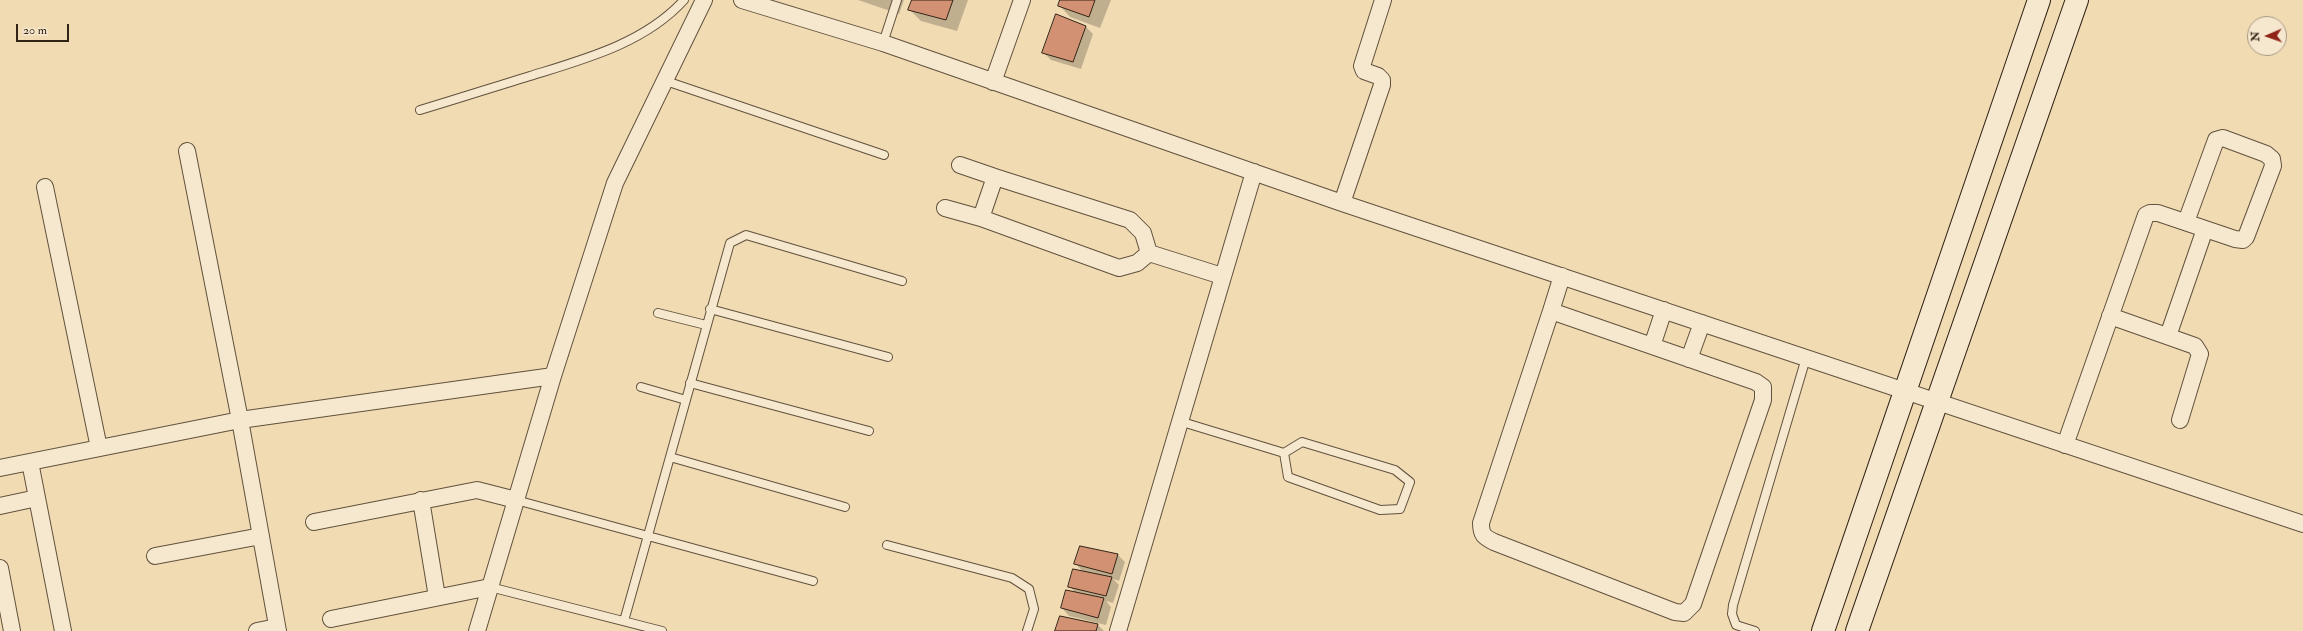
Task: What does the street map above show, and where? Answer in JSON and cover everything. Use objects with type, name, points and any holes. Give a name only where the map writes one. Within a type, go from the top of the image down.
[{"type":"street","points":[[477,631],[553,376],[615,183],[666,81],[704,0]]},
{"type":"street","points":[[742,0],[883,43],[1342,203],[2303,524]]},
{"type":"street","points":[[993,82],[1022,0]]},
{"type":"street","points":[[1342,203],[1382,85],[1382,80],[1378,76],[1364,71],[1362,66],[1383,0]]},
{"type":"street","points":[[1823,631],[1904,390],[2039,0]]},
{"type":"street","points":[[1857,631],[2077,0]]},
{"type":"street","points":[[2065,445],[2146,215],[2150,212],[2158,213],[2235,239],[2243,240],[2246,238],[2273,166],[2272,159],[2266,154],[2224,138],[2216,140],[2186,222]]},
{"type":"street","points":[[187,151],[240,420],[278,629],[257,631]]},
{"type":"street","points":[[960,165],[1130,220],[1143,233],[1149,253]]},
{"type":"street","points":[[1118,631],[1254,172]]},
{"type":"street","points":[[980,218],[995,177]]},
{"type":"street","points":[[45,188],[99,448]]},
{"type":"street","points":[[945,208],[980,218],[1119,268],[1137,263],[1149,253]]},
{"type":"street","points":[[2168,336],[2205,229]]},
{"type":"street","points":[[1149,253],[1222,276]]},
{"type":"street","points":[[1551,310],[1756,382],[1763,387],[1765,394],[1693,604],[1684,613],[1675,612],[1494,542],[1484,538],[1481,532],[1481,523],[1562,276]]},
{"type":"street","points":[[1652,346],[1664,310]]},
{"type":"street","points":[[2110,316],[2195,346],[2200,354],[2180,420]]},
{"type":"street","points":[[1689,359],[1702,323]]},
{"type":"street","points":[[0,468],[240,420],[553,376]]},
{"type":"street","points":[[30,462],[63,631]]},
{"type":"street","points":[[314,522],[477,490],[516,500]]},
{"type":"street","points":[[0,506],[37,498]]},
{"type":"street","points":[[421,500],[437,597]]},
{"type":"street","points":[[155,556],[261,536]]},
{"type":"street","points":[[0,568],[12,631]]},
{"type":"street","points":[[331,619],[490,587]]},
{"type":"lane","points":[[420,110],[602,53],[660,22],[672,14],[684,0]]},
{"type":"lane","points":[[883,43],[897,0]]},
{"type":"lane","points":[[666,81],[884,155]]},
{"type":"lane","points":[[624,621],[649,536],[710,309],[730,243],[746,235],[902,281]]},
{"type":"lane","points":[[710,309],[888,357]]},
{"type":"lane","points":[[658,313],[706,325]]},
{"type":"lane","points":[[1755,631],[1736,624],[1732,614],[1733,605],[1806,358]]},
{"type":"lane","points":[[690,383],[869,431]]},
{"type":"lane","points":[[641,387],[686,400]]},
{"type":"lane","points":[[1179,421],[1284,453],[1302,442],[1395,470],[1410,482],[1400,509],[1380,510],[1288,477],[1284,453]]},
{"type":"lane","points":[[670,457],[845,507]]},
{"type":"lane","points":[[516,500],[813,580]]},
{"type":"lane","points":[[887,545],[1012,578],[1029,588],[1034,609],[1027,631]]},
{"type":"lane","points":[[490,587],[662,631]]},
{"type":"building","points":[[912,0],[953,0],[946,20],[908,10]]},
{"type":"building","points":[[1060,0],[1095,0],[1089,17],[1058,6]]},
{"type":"building","points":[[1056,14],[1086,26],[1073,62],[1042,53]]},
{"type":"building","points":[[1080,546],[1118,554],[1112,574],[1074,564]]},
{"type":"building","points":[[1073,569],[1112,577],[1106,596],[1068,587]]},
{"type":"building","points":[[1066,590],[1104,598],[1098,618],[1061,608]]},
{"type":"building","points":[[1060,616],[1098,624],[1096,631],[1055,631]]}]
